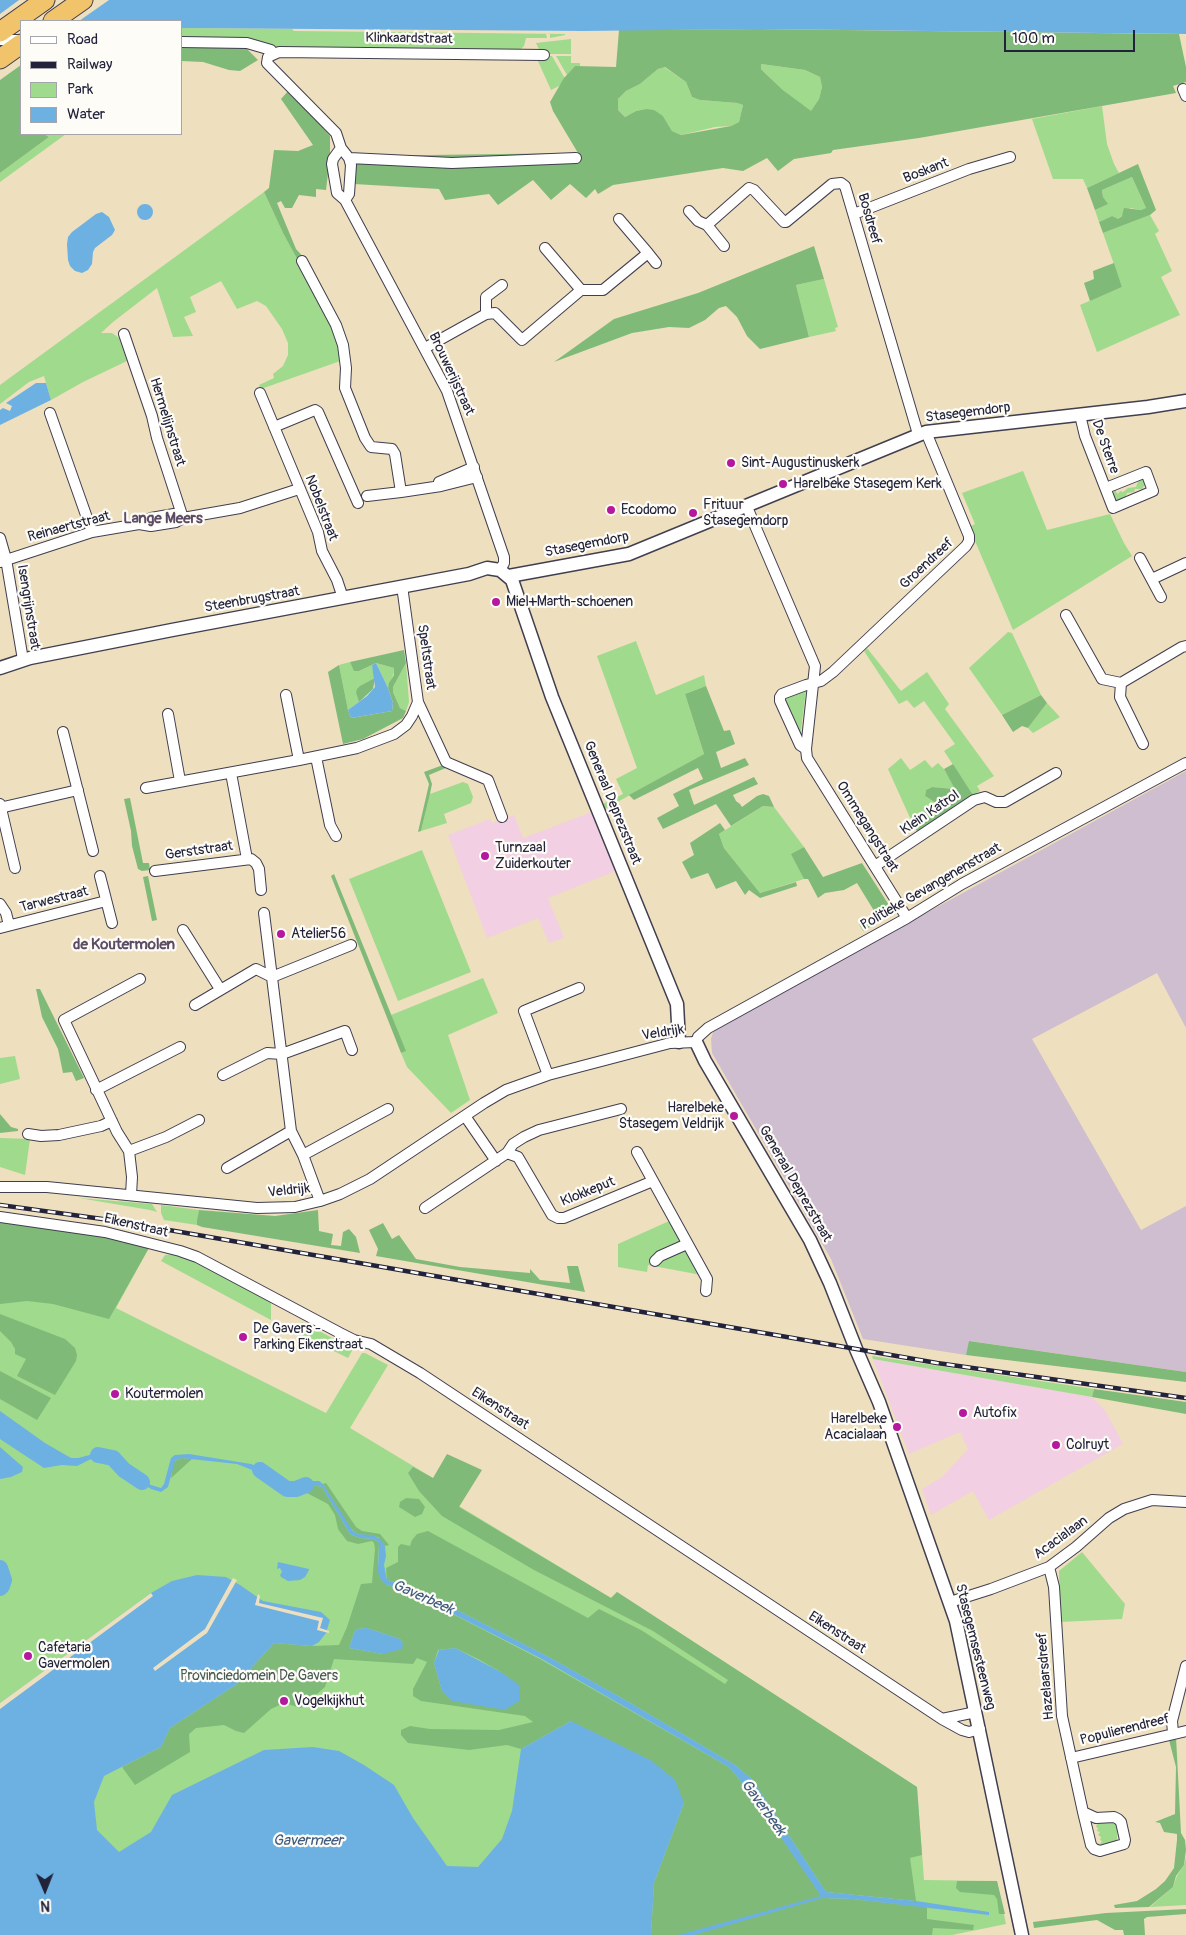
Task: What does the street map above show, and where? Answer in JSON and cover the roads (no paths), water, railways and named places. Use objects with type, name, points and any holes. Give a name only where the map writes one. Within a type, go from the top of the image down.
[{"type":"highway","points":[[0,32],[44,0]]},
{"type":"highway","points":[[54,20],[83,0]]},
{"type":"highway","points":[[0,59],[20,43]]},
{"type":"street","points":[[0,40],[20,42]]},
{"type":"street","points":[[182,42],[247,43],[271,50],[273,54],[268,57],[267,63],[332,127],[341,148],[349,158],[351,165],[350,186],[349,194],[345,200]]},
{"type":"street","name":"Klinkaardstraat","points":[[273,54],[297,52],[544,55]]},
{"type":"street","name":"Brouwerijstraat","points":[[341,148],[332,164],[337,193],[345,200],[447,391],[504,557],[504,573]]},
{"type":"street","name":"Boskant","points":[[854,214],[961,172],[1010,157]]},
{"type":"street","points":[[349,158],[461,163],[576,158]]},
{"type":"street","name":"Bosdreef","points":[[707,225],[749,188],[754,190],[786,222],[832,184],[841,183],[845,186],[922,433]]},
{"type":"street","points":[[335,184],[350,186]]},
{"type":"street","points":[[689,211],[698,221],[707,225],[724,246]]},
{"type":"street","points":[[619,218],[656,263]]},
{"type":"street","points":[[545,248],[581,290]]},
{"type":"street","points":[[425,348],[486,314],[494,313],[522,340],[581,290],[603,290],[648,253]]},
{"type":"street","points":[[302,261],[341,338],[346,368],[345,388],[365,438],[371,447],[392,449],[395,454],[400,492]]},
{"type":"street","points":[[486,314],[486,297],[502,285]]},
{"type":"street","name":"Hermelijnstraat","points":[[124,334],[152,416],[157,438],[183,518]]},
{"type":"street","name":"Nobelstraat","points":[[260,393],[318,532],[322,551],[337,580],[342,598]]},
{"type":"street","name":"Stasegemdorp","points":[[504,573],[529,571],[623,556],[922,433],[1186,401]]},
{"type":"street","points":[[274,427],[314,410],[318,412],[358,504]]},
{"type":"street","points":[[50,413],[92,532]]},
{"type":"street","name":"De Sterre","points":[[1080,415],[1085,436],[1113,508],[1153,491],[1146,472],[1106,488]]},
{"type":"street","name":"Groendreef","points":[[813,683],[821,681],[833,672],[966,546],[969,536],[922,433]]},
{"type":"street","points":[[367,496],[417,490],[475,472]]},
{"type":"street","name":"Reinaertstraat","points":[[3,560],[92,532],[139,524],[151,518],[166,515],[174,514],[183,518],[240,508],[299,489]]},
{"type":"street","name":"Ommegangstraat","points":[[746,507],[815,666],[806,749],[807,758],[907,918]]},
{"type":"street","name":"Isengrijnstraat","points":[[0,538],[22,660]]},
{"type":"street","points":[[1140,558],[1161,597]]},
{"type":"street","points":[[1152,579],[1186,563]]},
{"type":"street","name":"Steenbrugstraat","points":[[0,668],[22,660],[469,574],[487,568],[504,573]]},
{"type":"street","name":"Generaal Deprezstraat","points":[[504,573],[520,603],[552,696],[677,1004],[680,1042]]},
{"type":"street","name":"Speltstraat","points":[[402,586],[418,702],[446,762],[488,780],[502,817]]},
{"type":"street","points":[[1066,615],[1102,679],[1121,683],[1182,646],[1186,646]]},
{"type":"street","name":"Ommegangstraat","points":[[806,749],[800,745],[780,701],[780,697],[782,694],[813,683]]},
{"type":"street","points":[[1121,683],[1120,697],[1143,744]]},
{"type":"street","points":[[286,695],[298,760]]},
{"type":"street","points":[[146,788],[357,748],[394,734],[406,725],[418,702]]},
{"type":"street","points":[[168,714],[180,781]]},
{"type":"street","points":[[63,732],[93,850]]},
{"type":"street","points":[[316,757],[330,825],[336,836]]},
{"type":"street","name":"Politieke Gevangenenstraat","points":[[696,1042],[698,1037],[708,1028],[907,918],[962,884],[1186,763]]},
{"type":"street","name":"Gerststraat","points":[[231,773],[247,859]]},
{"type":"street","name":"Klein Katrol","points":[[875,866],[974,800],[986,797],[996,802],[1005,802],[1056,773]]},
{"type":"street","points":[[15,868],[0,807],[78,790]]},
{"type":"street","name":"Gerststraat","points":[[155,871],[252,859],[256,863],[261,890]]},
{"type":"street","name":"Tarwestraat","points":[[100,876],[112,923]]},
{"type":"street","name":"Tarwestraat","points":[[0,904],[6,913],[4,926],[106,902]]},
{"type":"street","points":[[264,913],[291,1131],[303,1155],[320,1201]]},
{"type":"street","points":[[183,930],[220,989]]},
{"type":"street","points":[[195,1005],[256,969],[272,977],[351,945]]},
{"type":"street","points":[[131,1195],[132,1177],[128,1151],[96,1090],[64,1020],[140,979]]},
{"type":"street","points":[[548,1075],[524,1012],[580,988]]},
{"type":"street","points":[[223,1075],[267,1053],[282,1054],[345,1032],[352,1050]]},
{"type":"street","name":"Veldrijk","points":[[0,1187],[47,1187],[257,1208],[295,1207],[340,1194],[370,1179],[506,1090],[548,1075],[615,1057],[680,1042],[696,1042]]},
{"type":"street","name":"Generaal Deprezstraat","points":[[696,1042],[705,1061],[810,1240],[830,1283],[855,1347]]},
{"type":"street","points":[[96,1090],[180,1047]]},
{"type":"street","points":[[303,1155],[388,1109]]},
{"type":"street","points":[[425,1208],[496,1161],[507,1153],[514,1144],[539,1130],[621,1109]]},
{"type":"street","points":[[464,1116],[496,1161]]},
{"type":"street","points":[[128,1151],[166,1137],[199,1120]]},
{"type":"street","points":[[28,1134],[41,1136],[59,1135],[101,1126],[112,1121]]},
{"type":"street","points":[[227,1168],[291,1131]]},
{"type":"street","points":[[637,1152],[707,1279],[706,1291]]},
{"type":"street","name":"Klokkeput","points":[[507,1153],[518,1157],[552,1215],[558,1218],[564,1218],[652,1180]]},
{"type":"street","name":"Eikenstraat","points":[[0,1217],[105,1232],[180,1251],[197,1257],[354,1340],[371,1344],[426,1377],[942,1719],[968,1732],[980,1729]]},
{"type":"street","points":[[655,1261],[660,1256],[687,1244]]},
{"type":"street","name":"Stasegemsesteenweg","points":[[855,1347],[879,1402],[950,1602],[980,1729],[988,1779],[1022,1935]]},
{"type":"street","name":"Acacialaan","points":[[950,1602],[991,1589],[1048,1567],[1076,1547],[1109,1518],[1124,1509],[1152,1500],[1186,1502]]},
{"type":"street","name":"Hazelaarsdreef","points":[[1048,1567],[1054,1587],[1060,1704],[1071,1758],[1083,1812],[1091,1845],[1094,1849],[1100,1851],[1124,1844],[1126,1840],[1121,1822],[1118,1819],[1114,1817],[1096,1818],[1083,1812]]},
{"type":"street","points":[[1174,1733],[1172,1721],[1186,1666]]},
{"type":"street","points":[[942,1719],[976,1712]]},
{"type":"street","name":"Populierendreef","points":[[1071,1758],[1186,1730]]},
{"type":"water","points":[[0,0],[1186,0],[1186,34],[760,29],[583,31],[182,28],[182,20],[0,20]]},
{"type":"water","points":[[142,204],[148,204],[153,209],[151,218],[142,220],[137,215],[137,209]]},
{"type":"water","points":[[102,212],[109,217],[115,230],[112,235],[95,248],[92,264],[88,270],[82,273],[75,271],[70,266],[68,260],[68,237],[96,214]]},
{"type":"water","points":[[36,383],[46,383],[51,400],[0,425],[0,410],[3,408],[10,411],[12,406],[6,403]]},
{"type":"water","points":[[376,663],[393,703],[392,711],[351,718],[348,710],[367,696],[375,687],[372,665]]},
{"type":"water","points":[[0,1411],[45,1443],[71,1458],[101,1452],[123,1459],[117,1464],[93,1458],[77,1466],[62,1465],[44,1468],[0,1439]]},
{"type":"water","points":[[0,1447],[23,1467],[22,1472],[0,1479]]},
{"type":"water","points":[[189,1454],[251,1464],[279,1480],[277,1484],[265,1475],[237,1464],[181,1458],[175,1461],[168,1487],[161,1492],[151,1489],[122,1471],[126,1468],[151,1485],[161,1488],[164,1484],[171,1458],[175,1455]]},
{"type":"water","points":[[319,1481],[323,1484],[352,1530],[357,1534],[373,1535],[380,1539],[385,1546],[386,1556],[384,1565],[387,1580],[412,1587],[547,1656],[735,1765],[752,1779],[826,1892],[916,1901],[989,1912],[989,1915],[852,1899],[823,1898],[694,1935],[678,1935],[821,1896],[749,1791],[729,1767],[540,1658],[410,1592],[387,1585],[381,1580],[378,1572],[379,1543],[374,1539],[360,1538],[350,1534],[322,1487],[313,1485],[298,1492],[283,1490],[287,1485],[296,1486]]},
{"type":"water","points":[[278,1562],[309,1570],[305,1577],[300,1580],[288,1581],[281,1577],[282,1572],[280,1568],[277,1569]]},
{"type":"water","name":"Gavermeer","points":[[197,1575],[226,1577],[263,1601],[321,1612],[330,1620],[326,1633],[319,1642],[312,1646],[274,1643],[237,1684],[170,1728],[161,1747],[104,1776],[94,1802],[97,1830],[119,1852],[151,1832],[172,1795],[264,1750],[313,1747],[339,1751],[394,1785],[413,1818],[447,1866],[478,1867],[502,1839],[512,1811],[521,1749],[571,1721],[652,1761],[675,1780],[684,1803],[654,1883],[651,1935],[0,1935],[0,1703],[151,1593],[172,1581]]},
{"type":"water","points":[[367,1628],[400,1639],[403,1644],[402,1649],[383,1654],[349,1648],[357,1629]]},
{"type":"water","points":[[455,1648],[501,1672],[519,1685],[519,1701],[505,1710],[452,1701],[442,1691],[434,1663],[439,1650]]},
{"type":"waterway","name":"Gaverbeek","points":[[98,1455],[113,1458],[124,1470],[142,1482]]},
{"type":"waterway","name":"Gaverbeek","points":[[260,1470],[287,1489],[296,1489],[306,1485]]},
{"type":"waterway","name":"Gaverbeek","points":[[0,1568],[4,1580],[0,1588]]},
{"type":"railway","points":[[0,1205],[117,1221],[937,1363],[1186,1398]]},
{"type":"place","name":"Sint-Augustinuskerk","points":[[731,463]]},
{"type":"place","name":"Harelbeke Stasegem Kerk","points":[[783,484]]},
{"type":"place","name":"Ecodomo","points":[[611,510]]},
{"type":"place","name":"Frituur Stasegemdorp","points":[[693,513]]},
{"type":"place","name":"Miel+Marth-schoenen","points":[[496,602]]},
{"type":"place","name":"Turnzaal Zuiderkouter","points":[[485,856]]},
{"type":"place","name":"Atelier56","points":[[281,934]]},
{"type":"place","name":"Harelbeke Stasegem Veldrijk","points":[[734,1116]]},
{"type":"place","name":"De Gavers - Parking Eikenstraat","points":[[243,1337]]},
{"type":"place","name":"Koutermolen","points":[[115,1394]]},
{"type":"place","name":"Autofix","points":[[963,1413]]},
{"type":"place","name":"Harelbeke Acacialaan","points":[[897,1427]]},
{"type":"place","name":"Colruyt","points":[[1056,1445]]},
{"type":"place","name":"Cafetaria Gavermolen","points":[[28,1656]]},
{"type":"place","name":"Vogelkijkhut","points":[[284,1701]]},
{"type":"district","name":"Lange Meers","points":[[163,519]]},
{"type":"district","name":"de Koutermolen","points":[[124,945]]},
{"type":"park label","name":"Provinciedomein De Gavers","points":[[259,1676]]}]
